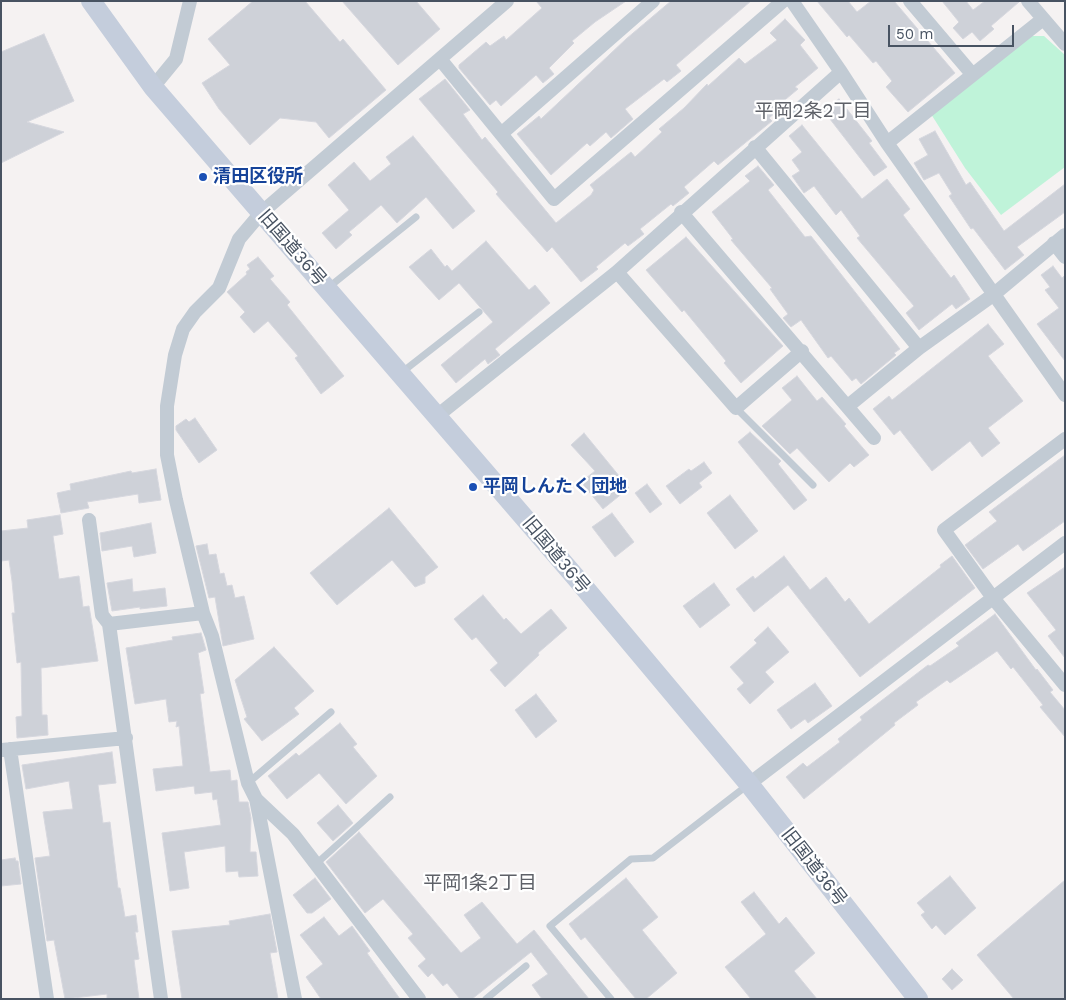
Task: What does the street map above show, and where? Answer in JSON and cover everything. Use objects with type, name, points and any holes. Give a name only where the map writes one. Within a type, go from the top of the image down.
[{"type":"street","name":"旧国道36号","points":[[91,1],[153,87],[437,416],[749,784],[918,999]]},
{"type":"street","points":[[153,87],[176,59],[190,1]]},
{"type":"street","points":[[295,999],[256,799],[248,783],[212,636],[203,613],[168,455],[167,406],[175,355],[183,329],[194,312],[218,288],[239,239],[261,213],[507,1]]},
{"type":"street","points":[[501,134],[653,1]]},
{"type":"street","points":[[440,59],[554,199],[783,1]]},
{"type":"street","points":[[792,1],[887,143],[1065,395]]},
{"type":"street","points":[[910,1],[972,74]]},
{"type":"street","points":[[1028,1],[1065,44]]},
{"type":"street","points":[[887,143],[1043,19]]},
{"type":"street","points":[[437,416],[617,272],[841,72]]},
{"type":"street","points":[[755,147],[918,348]]},
{"type":"street","points":[[682,212],[874,438]]},
{"type":"street","points":[[848,406],[918,348],[993,295],[1059,239],[1065,257]]},
{"type":"street","points":[[617,272],[736,408],[802,351]]},
{"type":"street","points":[[1065,439],[944,530],[992,598],[1065,685]]},
{"type":"street","points":[[88,520],[102,615],[109,624],[162,999]]},
{"type":"street","points":[[749,784],[1065,543]]},
{"type":"street","points":[[109,624],[203,613]]},
{"type":"street","points":[[47,999],[6,750],[126,738]]},
{"type":"street","points":[[256,799],[292,834],[419,999]]},
{"type":"lane","points":[[327,289],[416,217]]},
{"type":"lane","points":[[400,374],[479,312]]},
{"type":"lane","points":[[736,408],[813,485]]},
{"type":"lane","points":[[248,783],[331,712]]},
{"type":"lane","points":[[611,999],[550,926],[631,859],[653,858],[749,784]]},
{"type":"lane","points":[[316,864],[390,797]]},
{"type":"lane","points":[[486,999],[526,966]]},
{"type":"green space","points":[[1031,36],[1044,36],[1065,55],[1065,167],[1001,215],[965,168],[931,114]]},
{"type":"building","points":[[253,1],[305,1],[340,42],[343,39],[386,90],[329,138],[316,122],[280,118],[250,145],[219,109],[202,83],[230,65],[208,39]]},
{"type":"building","points":[[342,1],[416,1],[440,29],[398,65]]},
{"type":"building","points":[[536,1],[626,1],[595,22],[572,41],[574,43],[549,68],[554,74],[543,83],[536,75],[501,106],[496,100],[490,105],[459,68],[459,65],[486,42],[490,46],[504,36],[506,40],[542,8]]},
{"type":"building","points":[[671,1],[751,1],[676,65],[681,71],[667,82],[664,79],[625,109],[633,119],[611,138],[606,132],[590,146],[587,143],[551,175],[517,134],[539,116],[541,119],[626,39]]},
{"type":"building","points":[[817,1],[848,1],[857,12],[871,1],[894,1],[955,73],[908,112],[886,87],[892,81],[876,61],[873,63],[849,35],[847,37]]},
{"type":"building","points":[[942,1],[966,1],[973,10],[985,1],[1019,2],[991,26],[994,29],[980,41],[972,32],[963,39],[953,28],[959,22]]},
{"type":"building","points":[[785,19],[805,40],[800,45],[818,68],[795,87],[798,89],[774,109],[776,112],[769,118],[772,121],[718,165],[714,161],[684,187],[689,193],[673,206],[671,204],[640,229],[644,234],[628,246],[625,243],[596,267],[598,269],[581,282],[552,247],[547,252],[496,194],[498,192],[419,99],[445,79],[470,110],[463,114],[482,140],[485,137],[556,223],[591,195],[594,190],[590,185],[631,152],[635,157],[662,132],[659,129],[684,108],[707,84],[708,86],[739,58],[745,64],[777,40],[770,33]]},
{"type":"building","points":[[44,34],[74,101],[27,122],[64,132],[1,163],[1,52]]},
{"type":"building","points":[[839,99],[872,141],[869,143],[887,167],[874,176],[823,110]]},
{"type":"building","points":[[802,125],[862,199],[887,179],[910,209],[903,215],[951,278],[954,275],[970,299],[956,309],[952,304],[919,330],[906,313],[914,306],[857,238],[860,236],[841,210],[836,215],[814,186],[804,193],[792,176],[800,171],[792,160],[802,152],[789,136]]},
{"type":"building","points":[[935,131],[966,185],[970,182],[1004,231],[1065,184],[1065,212],[1017,247],[1024,255],[1005,270],[973,228],[971,229],[949,196],[952,194],[939,173],[924,180],[914,163],[928,155],[919,139]]},
{"type":"building","points":[[413,136],[475,211],[453,229],[426,197],[397,223],[381,205],[349,232],[352,235],[336,249],[322,233],[349,210],[328,185],[354,162],[370,181],[391,164],[386,157]]},
{"type":"building","points":[[758,166],[774,185],[768,190],[805,237],[811,236],[900,349],[894,353],[896,355],[861,384],[856,378],[852,381],[831,356],[828,358],[801,320],[791,327],[783,318],[788,314],[770,289],[772,288],[731,240],[733,239],[712,212],[750,181],[745,176]]},
{"type":"building","points":[[686,237],[783,346],[741,383],[724,363],[726,361],[684,310],[682,312],[646,270]]},
{"type":"building","points":[[486,241],[529,290],[535,285],[550,303],[495,349],[500,355],[488,364],[485,359],[456,383],[441,365],[493,322],[459,283],[439,300],[409,267],[431,249],[445,267],[447,265],[452,271]]},
{"type":"building","points":[[258,257],[274,276],[270,279],[290,302],[287,305],[344,376],[321,394],[295,358],[298,356],[268,321],[254,333],[240,317],[245,312],[227,292],[247,274],[246,272],[250,269],[247,265]]},
{"type":"building","points":[[1053,266],[1062,278],[1065,275],[1065,361],[1037,324],[1059,308],[1045,290],[1050,287],[1041,275]]},
{"type":"building","points":[[988,324],[1004,344],[988,356],[1023,401],[988,428],[1000,443],[982,457],[970,441],[932,471],[900,430],[894,435],[873,409],[889,396],[892,400]]},
{"type":"building","points":[[797,376],[817,401],[822,397],[846,424],[844,426],[869,455],[854,467],[850,463],[829,482],[797,448],[790,454],[762,426],[792,400],[782,388]]},
{"type":"building","points":[[195,418],[217,450],[199,463],[176,430],[176,426],[186,419],[189,422]]},
{"type":"building","points":[[750,432],[781,461],[778,464],[807,500],[794,510],[738,442]]},
{"type":"building","points":[[584,433],[629,488],[603,509],[581,482],[595,471],[571,445]]},
{"type":"building","points":[[1065,455],[1065,521],[1023,551],[1018,544],[983,569],[965,545],[997,521],[989,512]]},
{"type":"building","points":[[704,462],[712,473],[699,483],[702,487],[680,504],[666,486],[689,469],[691,471]]},
{"type":"building","points":[[156,469],[161,500],[139,503],[138,494],[87,502],[89,508],[61,513],[57,493],[71,490],[70,484],[131,471],[132,473]]},
{"type":"building","points":[[647,484],[662,504],[650,513],[635,493]]},
{"type":"building","points":[[730,495],[758,531],[735,549],[707,513]]},
{"type":"building","points":[[389,508],[438,567],[425,577],[425,583],[415,587],[392,560],[337,605],[310,573]]},
{"type":"building","points":[[612,513],[634,542],[615,557],[592,527]]},
{"type":"building","points":[[60,515],[63,534],[53,536],[59,579],[79,576],[83,607],[89,606],[98,661],[41,668],[42,715],[47,715],[48,735],[17,738],[16,717],[22,716],[21,662],[17,663],[12,613],[15,613],[9,560],[1,561],[1,531],[28,528],[27,520]]},
{"type":"building","points":[[151,523],[156,553],[134,557],[132,546],[102,551],[100,533]]},
{"type":"building","points":[[207,544],[209,555],[216,554],[220,574],[224,573],[227,586],[232,585],[235,598],[244,596],[254,639],[223,646],[215,597],[209,598],[196,546]]},
{"type":"building","points":[[784,556],[810,590],[826,577],[845,602],[849,598],[869,624],[941,567],[940,565],[952,556],[975,588],[860,677],[788,585],[754,612],[736,589],[753,576],[755,579]]},
{"type":"building","points":[[1065,567],[1065,658],[1048,636],[1056,630],[1027,593]]},
{"type":"building","points":[[132,579],[133,592],[165,588],[167,606],[112,611],[107,583]]},
{"type":"building","points":[[714,583],[730,605],[700,628],[683,606]]},
{"type":"building","points":[[483,595],[504,620],[506,618],[521,634],[551,609],[567,628],[538,653],[539,655],[505,687],[490,670],[498,663],[476,637],[472,640],[454,619]]},
{"type":"building","points":[[995,614],[1053,690],[1050,692],[1065,710],[1065,737],[1040,707],[1043,705],[1013,667],[1011,669],[997,651],[950,683],[947,680],[916,702],[918,705],[894,723],[895,725],[804,799],[786,777],[803,763],[807,767],[840,742],[838,739],[862,720],[860,717],[928,665],[930,666],[959,646],[956,643]]},
{"type":"building","points":[[768,627],[789,652],[765,672],[774,682],[750,704],[737,689],[744,683],[730,667],[757,643],[754,640]]},
{"type":"building","points":[[201,633],[206,650],[198,653],[204,693],[200,694],[210,772],[230,770],[231,781],[237,780],[239,802],[248,802],[251,818],[250,852],[256,852],[258,876],[239,877],[238,871],[226,872],[225,846],[184,852],[189,888],[170,891],[162,833],[221,825],[217,799],[213,800],[212,792],[195,794],[194,786],[156,791],[153,769],[183,766],[179,726],[176,727],[177,721],[169,722],[166,699],[135,704],[126,648],[173,640],[172,637]]},
{"type":"building","points":[[274,647],[314,691],[294,708],[299,714],[262,741],[244,719],[247,717],[235,680]]},
{"type":"building","points":[[815,683],[832,706],[808,723],[805,719],[791,729],[777,710]]},
{"type":"building","points":[[536,694],[557,721],[536,738],[515,710]]},
{"type":"building","points":[[340,723],[357,744],[353,747],[377,776],[346,804],[319,773],[287,799],[268,776],[296,753],[299,756]]},
{"type":"building","points":[[112,752],[116,783],[98,785],[103,823],[110,822],[118,888],[120,888],[125,917],[136,915],[138,932],[135,932],[139,959],[134,960],[139,999],[107,999],[107,994],[65,999],[54,940],[47,941],[35,858],[50,856],[43,812],[73,809],[69,781],[26,789],[22,765]]},
{"type":"building","points":[[338,805],[353,823],[333,841],[317,823]]},
{"type":"building","points":[[359,832],[461,953],[481,938],[464,915],[482,902],[517,944],[534,930],[589,999],[542,999],[532,985],[548,974],[531,952],[472,999],[460,999],[447,983],[443,986],[432,973],[428,977],[418,966],[426,959],[408,938],[413,934],[383,899],[365,913],[326,862]]},
{"type":"building","points":[[15,858],[18,861],[21,884],[1,886],[1,860]]},
{"type":"building","points":[[950,876],[976,908],[945,935],[936,925],[932,929],[921,915],[925,912],[917,903]]},
{"type":"building","points":[[315,878],[331,899],[312,913],[307,913],[293,895]]},
{"type":"building","points":[[626,878],[658,917],[642,930],[677,973],[646,999],[636,999],[585,937],[581,940],[569,924]]},
{"type":"building","points":[[1065,880],[1065,999],[1014,999],[977,955]]},
{"type":"building","points":[[754,892],[779,924],[786,917],[815,953],[794,971],[817,999],[751,999],[725,967],[766,934],[741,902]]},
{"type":"building","points":[[270,914],[277,952],[270,953],[278,999],[182,999],[172,931],[230,925],[229,921]]},
{"type":"building","points":[[324,917],[339,936],[352,926],[370,951],[367,953],[400,999],[321,999],[306,977],[323,964],[300,935]]},
{"type":"building","points":[[952,969],[963,980],[952,990],[942,979]]},
{"type":"place","name":"清田区役所","points":[[203,177]]},
{"type":"place","name":"平岡しんたく団地","points":[[473,487]]},
{"type":"district","name":"平岡2条2丁目","points":[[813,111]]},
{"type":"district","name":"平岡1条2丁目","points":[[480,883]]}]
